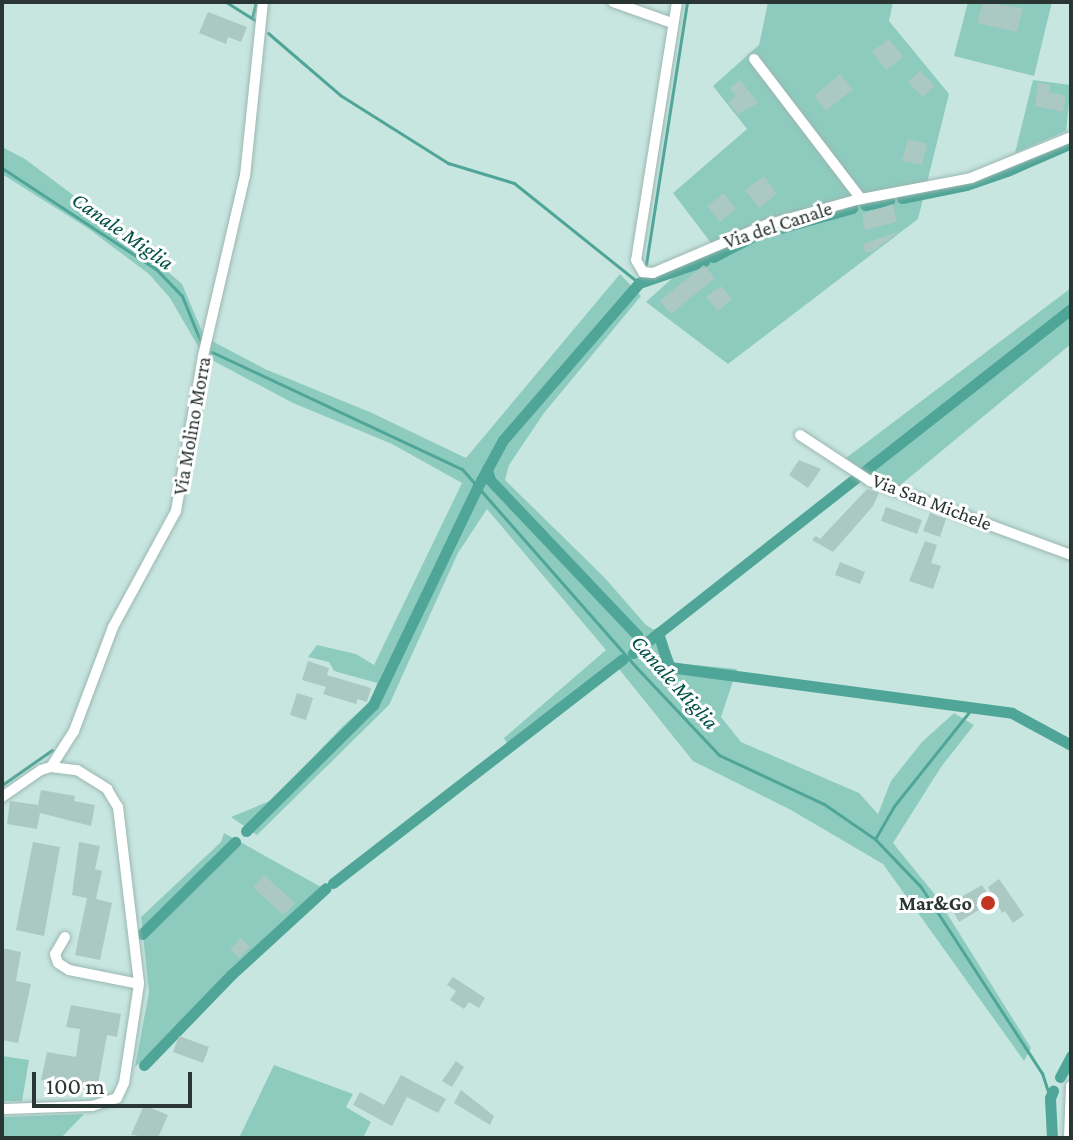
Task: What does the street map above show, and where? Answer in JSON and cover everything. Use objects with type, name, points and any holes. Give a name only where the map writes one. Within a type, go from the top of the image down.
[{"type":"street","name":"Via Molino Morra","points":[[2,797],[41,770],[51,767],[74,731],[113,627],[176,511],[203,356],[245,176],[263,2]]},
{"type":"street","points":[[613,2],[672,23],[677,2]]},
{"type":"street","name":"Via del Canale","points":[[672,23],[636,260],[639,269],[653,273],[766,225],[861,199],[971,178],[1071,137]]},
{"type":"street","name":"Via del Canale","points":[[754,59],[861,199]]},
{"type":"street","name":"Via San Michele","points":[[800,435],[866,478],[1071,555]]},
{"type":"street","points":[[2,1109],[92,1106],[117,1098],[124,1083],[139,984],[118,807],[107,789],[89,776],[65,767],[51,767]]},
{"type":"street","points":[[65,937],[55,954],[58,963],[69,970],[139,984]]},
{"type":"street","points":[[1069,1138],[1071,1086]]},
{"type":"green space","points":[[768,2],[893,2],[889,21],[949,94],[918,219],[728,364],[646,302],[711,243],[673,193],[747,129],[713,86],[759,45]]},
{"type":"green space","points":[[968,2],[1052,2],[1034,76],[954,56]]},
{"type":"green space","points":[[1033,80],[1071,85],[1066,131],[1015,153]]},
{"type":"green space","points":[[2,147],[25,159],[113,225],[182,284],[204,336],[199,348],[170,298],[149,274],[89,229],[2,174]]},
{"type":"green space","points":[[620,274],[641,296],[544,413],[509,465],[505,480],[604,577],[646,625],[663,635],[675,663],[737,669],[721,717],[741,742],[859,793],[878,814],[891,781],[922,742],[954,713],[974,725],[941,767],[893,843],[936,896],[1031,1048],[1024,1061],[883,864],[791,810],[693,761],[619,669],[512,752],[504,738],[606,650],[487,509],[458,553],[389,705],[257,835],[231,817],[272,800],[371,701],[377,683],[334,671],[329,662],[308,657],[317,645],[356,654],[374,665],[462,483],[392,444],[293,403],[208,358],[212,341],[265,369],[372,413],[466,458]]},
{"type":"green space","points":[[1071,288],[1071,344],[898,487],[874,479],[846,458]]},
{"type":"green space","points":[[224,833],[321,887],[135,1067],[149,992],[141,917],[221,842]]},
{"type":"green space","points":[[2,1056],[29,1060],[22,1101],[2,1101]]},
{"type":"green space","points":[[274,1065],[353,1094],[346,1107],[371,1122],[363,1138],[239,1138]]},
{"type":"green space","points":[[84,1114],[61,1138],[2,1138],[2,1117]]},
{"type":"building","points":[[983,2],[1023,8],[1017,32],[977,23]]},
{"type":"building","points":[[208,12],[247,27],[241,42],[228,37],[226,44],[199,33]]},
{"type":"building","points":[[889,39],[903,57],[886,70],[872,51]]},
{"type":"building","points":[[920,71],[935,86],[923,97],[908,82]]},
{"type":"building","points":[[840,74],[853,89],[826,111],[814,96]]},
{"type":"building","points":[[740,80],[758,103],[738,114],[728,102],[736,96],[730,88]]},
{"type":"building","points":[[1038,83],[1050,85],[1049,92],[1066,96],[1063,112],[1035,106]]},
{"type":"building","points":[[908,139],[927,144],[922,165],[902,161]]},
{"type":"building","points":[[764,176],[777,194],[759,208],[745,190]]},
{"type":"building","points":[[724,193],[736,209],[720,222],[707,206]]},
{"type":"building","points":[[893,204],[897,222],[865,230],[862,214]]},
{"type":"building","points":[[900,231],[872,252],[865,252],[863,244]]},
{"type":"building","points":[[704,265],[715,278],[671,314],[660,301]]},
{"type":"building","points":[[721,286],[732,299],[718,311],[706,297]]},
{"type":"building","points":[[799,460],[821,469],[808,488],[789,475]]},
{"type":"building","points":[[867,489],[879,493],[873,506],[833,552],[812,540],[816,536],[820,539]]},
{"type":"building","points":[[886,507],[922,520],[917,534],[881,521]]},
{"type":"building","points":[[930,513],[946,519],[940,537],[923,531]]},
{"type":"building","points":[[925,541],[937,545],[931,563],[941,566],[933,589],[909,581]]},
{"type":"building","points":[[840,562],[865,572],[860,584],[835,575]]},
{"type":"building","points":[[308,661],[329,668],[327,675],[371,688],[367,702],[358,699],[356,704],[323,694],[326,687],[302,680]]},
{"type":"building","points":[[297,693],[313,698],[306,720],[290,715]]},
{"type":"building","points":[[41,790],[75,796],[74,801],[95,805],[91,826],[40,813],[37,829],[7,824],[10,801],[38,805]]},
{"type":"building","points":[[33,842],[60,847],[44,936],[16,930]]},
{"type":"building","points":[[79,842],[100,846],[95,869],[102,871],[96,899],[112,903],[100,960],[75,955],[87,898],[72,895]]},
{"type":"building","points":[[264,875],[295,903],[283,915],[253,887]]},
{"type":"building","points":[[999,879],[1024,915],[1013,923],[1005,911],[1002,913],[988,887]]},
{"type":"building","points":[[982,885],[990,898],[976,905],[979,910],[959,922],[949,904]]},
{"type":"building","points":[[241,938],[250,947],[239,958],[230,949]]},
{"type":"building","points":[[2,948],[21,952],[16,981],[31,984],[18,1043],[2,1040]]},
{"type":"building","points":[[453,977],[485,998],[479,1008],[469,1002],[464,1009],[450,1000],[456,991],[447,985]]},
{"type":"building","points":[[71,1005],[121,1014],[117,1037],[107,1035],[98,1084],[86,1082],[85,1089],[41,1080],[47,1052],[76,1057],[80,1029],[66,1027]]},
{"type":"building","points":[[179,1036],[209,1047],[203,1063],[173,1052]]},
{"type":"building","points":[[456,1061],[464,1067],[452,1087],[442,1081]]},
{"type":"building","points":[[401,1075],[446,1099],[438,1113],[407,1097],[392,1126],[353,1105],[360,1092],[384,1105]]},
{"type":"building","points":[[461,1090],[494,1116],[490,1125],[454,1103]]},
{"type":"building","points":[[144,1105],[168,1115],[158,1138],[131,1135]]},
{"type":"waterway","points":[[226,2],[257,21]]},
{"type":"waterway","points":[[252,18],[256,2]]},
{"type":"waterway","points":[[646,264],[687,2]]},
{"type":"waterway","points":[[268,33],[340,95],[448,163],[514,183],[639,283]]},
{"type":"waterway","points":[[902,198],[966,185],[1071,143]]},
{"type":"waterway","name":"Canale Miglia","points":[[2,168],[156,269],[182,296],[200,340]]},
{"type":"waterway","points":[[865,205],[889,200]]},
{"type":"waterway","points":[[759,234],[852,208]]},
{"type":"waterway","points":[[713,257],[750,238]]},
{"type":"waterway","points":[[246,831],[373,705],[503,440],[639,283],[704,261]]},
{"type":"waterway","points":[[633,653],[1071,309]]},
{"type":"waterway","name":"Canale Miglia","points":[[212,352],[462,469],[636,667],[719,755],[824,804],[875,839],[921,887],[1042,1073],[1050,1098]]},
{"type":"waterway","points":[[487,469],[490,480],[637,635]]},
{"type":"waterway","points":[[658,633],[669,667],[1012,713],[1071,745]]},
{"type":"waterway","points":[[333,883],[623,659]]},
{"type":"waterway","points":[[875,839],[894,806],[973,707]]},
{"type":"waterway","points":[[2,785],[52,750]]},
{"type":"waterway","points":[[142,934],[235,842]]},
{"type":"waterway","points":[[144,1065],[232,974],[326,888]]},
{"type":"waterway","points":[[1060,1077],[1071,1056]]},
{"type":"waterway","points":[[1052,1138],[1050,1098],[1053,1091]]},
{"type":"place","name":"Mar&Go","points":[[988,903]]}]
